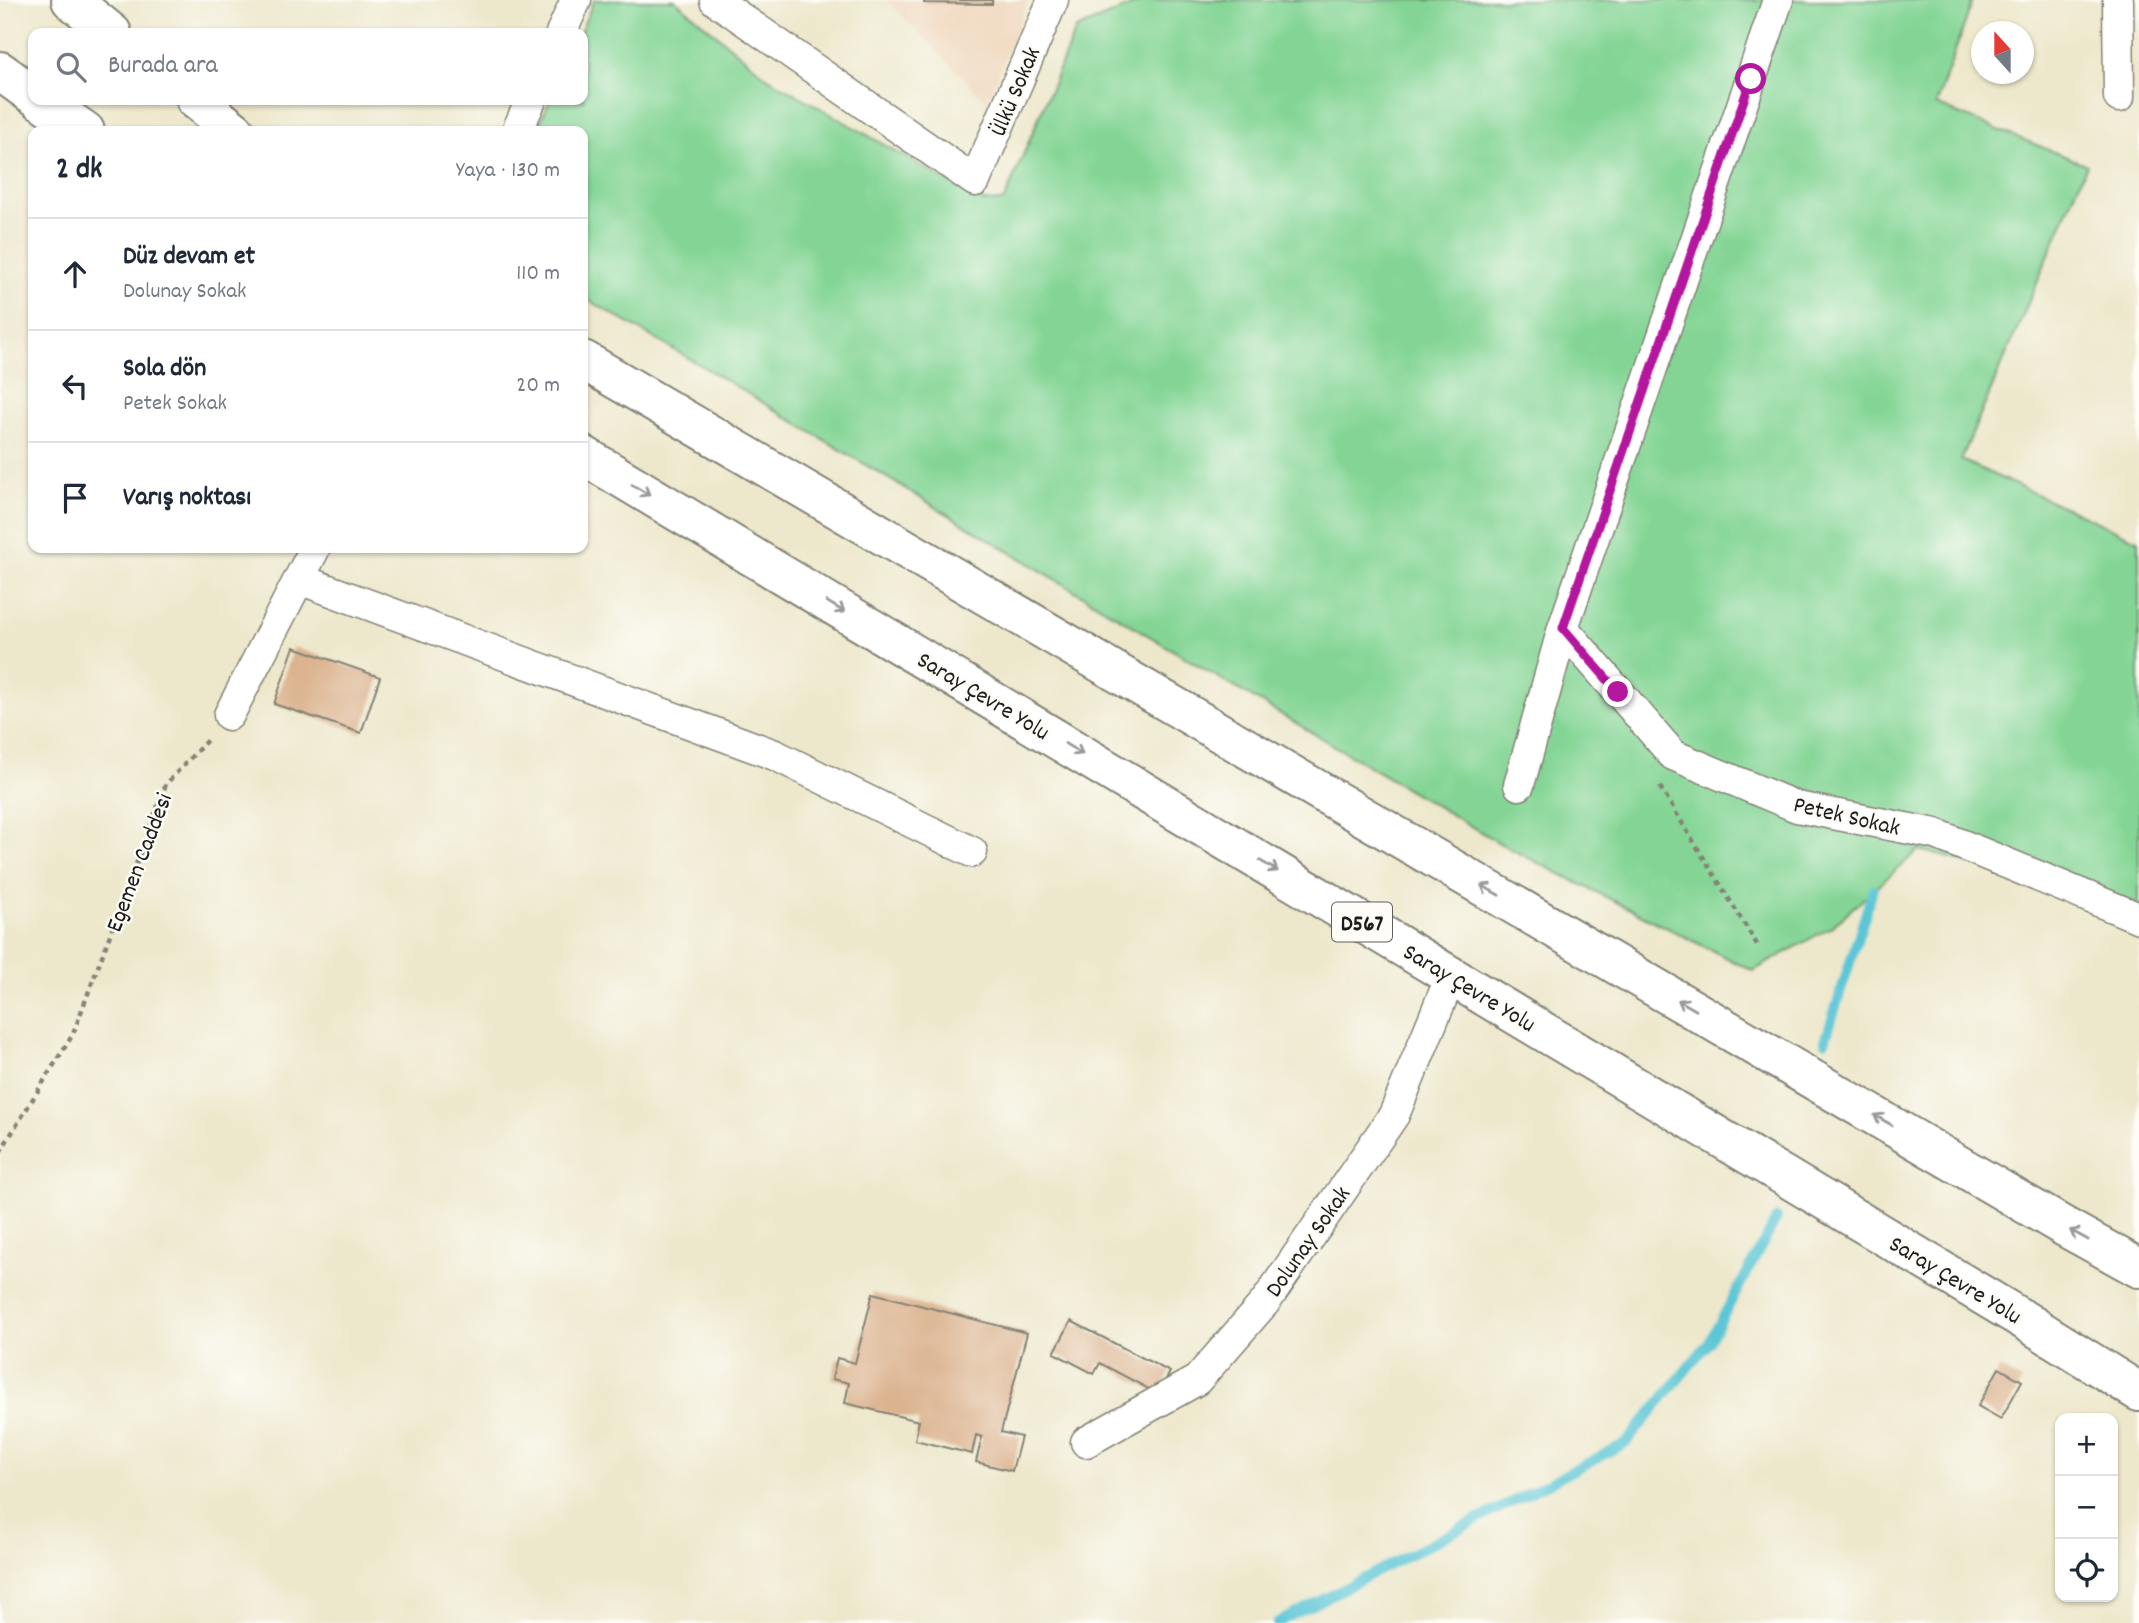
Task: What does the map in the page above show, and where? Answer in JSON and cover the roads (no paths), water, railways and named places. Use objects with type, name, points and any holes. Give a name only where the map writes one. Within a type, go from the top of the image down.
[{"type":"highway","points":[[71,0],[106,28]]},
{"type":"highway","points":[[0,71],[28,91]]},
{"type":"highway","points":[[47,105],[78,126]]},
{"type":"highway","points":[[202,105],[229,126]]},
{"type":"highway","points":[[588,362],[2139,1268]]},
{"type":"highway","name":"Saray Çevre Yolu","points":[[588,458],[2024,1320],[2139,1392]]},
{"type":"street","points":[[563,28],[576,0]]},
{"type":"street","name":"Ülkü Sokak","points":[[715,0],[975,181],[1053,0]]},
{"type":"street","points":[[1519,785],[1563,628],[1778,0]]},
{"type":"street","points":[[2118,0],[2119,97]]},
{"type":"street","points":[[519,126],[529,105]]},
{"type":"street","points":[[229,715],[312,553]]},
{"type":"street","points":[[299,579],[775,755],[972,852]]},
{"type":"street","name":"Petek Sokak","points":[[1563,628],[1673,755],[1797,807],[1937,834],[2139,918]]},
{"type":"street","name":"Dolunay Sokak","points":[[1086,1441],[1197,1380],[1266,1301],[1394,1115],[1451,976]]},
{"type":"waterway","points":[[1825,1041],[1873,890]]},
{"type":"waterway","points":[[1277,1623],[1626,1443],[1709,1342],[1777,1218]]}]
